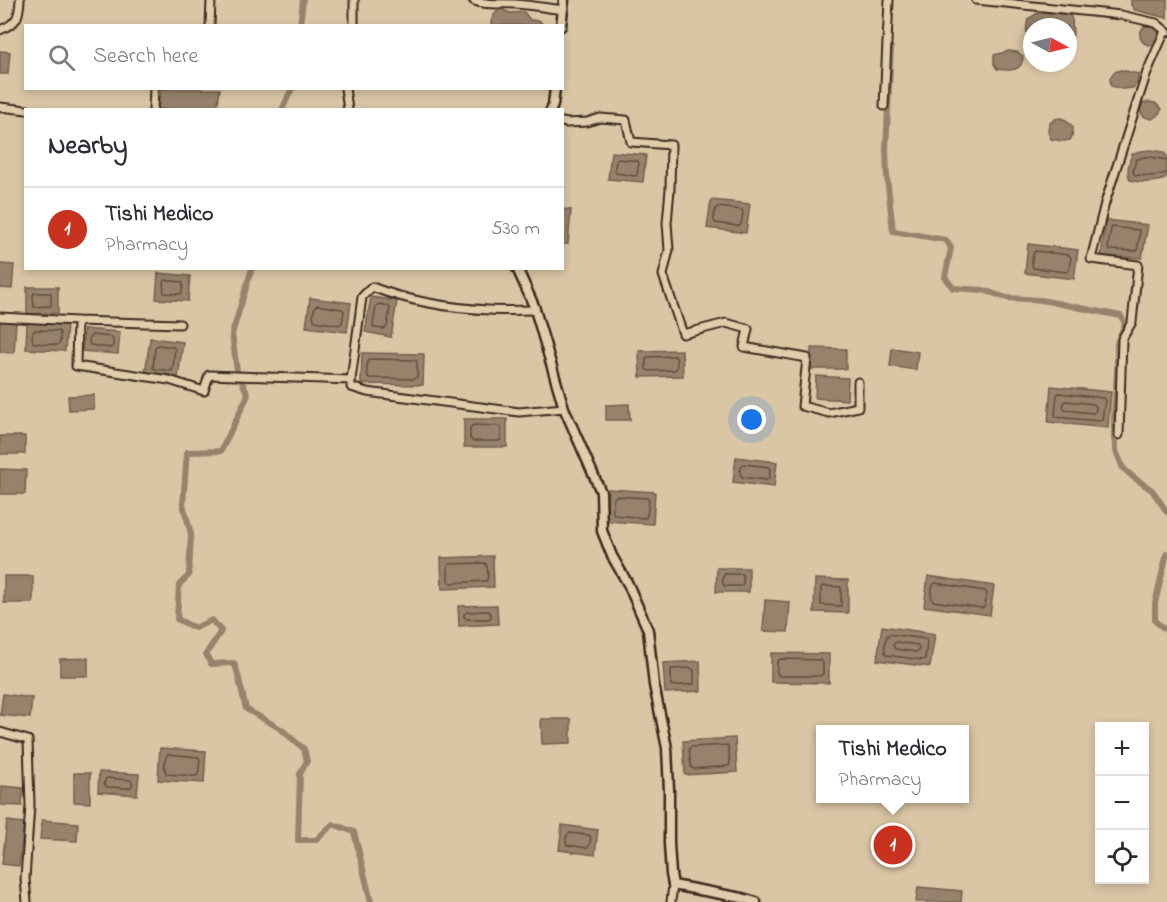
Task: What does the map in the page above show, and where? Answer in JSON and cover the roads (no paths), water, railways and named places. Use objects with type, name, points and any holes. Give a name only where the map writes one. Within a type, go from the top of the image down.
[{"type":"street","points":[[0,30],[11,26],[17,20],[21,0]]},
{"type":"street","points":[[210,24],[212,0]]},
{"type":"street","points":[[354,0],[354,24]]},
{"type":"street","points":[[473,0],[562,10]]},
{"type":"street","points":[[561,24],[564,0]]},
{"type":"street","points":[[884,106],[889,0]]},
{"type":"street","points":[[976,0],[1121,15],[1156,23],[1166,31],[1147,72],[1105,203],[1091,259],[1138,266],[1132,322],[1122,339],[1119,435]]},
{"type":"street","points":[[153,108],[154,90]]},
{"type":"street","points":[[345,90],[348,108]]},
{"type":"street","points":[[552,108],[555,90]]},
{"type":"street","points":[[0,107],[24,110]]},
{"type":"street","points":[[564,122],[587,122],[600,118],[626,120],[631,142],[671,145],[667,224],[669,250],[663,274],[683,334],[726,323],[748,329],[744,347],[807,358],[802,406],[829,413],[858,407],[858,382]]},
{"type":"street","points":[[518,270],[535,310],[564,408],[601,492],[602,531],[648,630],[654,685],[667,748],[669,844],[673,885],[671,902]]},
{"type":"street","points":[[535,310],[454,307],[392,295],[372,286],[362,297],[351,387],[367,392],[519,412],[564,408]]},
{"type":"street","points":[[0,317],[180,324]]},
{"type":"street","points":[[77,321],[76,366],[169,380],[204,391],[209,375],[351,380]]},
{"type":"street","points":[[0,732],[28,740],[30,805],[25,879],[27,902]]},
{"type":"street","points":[[673,885],[756,902]]},
{"type":"water","points":[[1131,0],[1167,0],[1167,18],[1135,10],[1131,5]]},
{"type":"water","points":[[501,9],[510,13],[524,12],[530,20],[540,21],[542,24],[491,24]]},
{"type":"water","points":[[1038,13],[1070,15],[1071,18],[1030,18]]},
{"type":"water","points":[[1150,25],[1157,28],[1160,35],[1157,42],[1150,45],[1143,42],[1140,35],[1143,28]]},
{"type":"water","points":[[0,51],[10,52],[8,74],[0,74]]},
{"type":"water","points":[[1009,51],[1023,56],[1021,65],[1010,70],[997,69],[994,64],[994,55]]},
{"type":"water","points":[[1121,70],[1139,74],[1133,88],[1122,89],[1111,86],[1110,78],[1114,72]]},
{"type":"water","points":[[161,90],[220,90],[217,108],[158,108]]},
{"type":"water","points":[[1143,103],[1155,103],[1162,109],[1152,119],[1144,116],[1140,109]]},
{"type":"water","points":[[1060,118],[1073,127],[1070,140],[1051,139],[1048,132],[1049,124]]},
{"type":"water","points":[[1151,150],[1163,152],[1167,156],[1165,179],[1147,182],[1130,180],[1128,170],[1132,154]]},
{"type":"water","points":[[611,152],[646,155],[643,182],[608,179]]},
{"type":"water","points":[[711,200],[750,204],[746,233],[707,228]]},
{"type":"water","points":[[564,209],[571,210],[568,244],[564,244]]},
{"type":"water","points":[[1106,220],[1148,225],[1142,258],[1101,256]]},
{"type":"water","points":[[1028,244],[1078,250],[1074,279],[1025,273]]},
{"type":"water","points":[[0,264],[14,265],[12,289],[0,288]]},
{"type":"water","points":[[158,273],[190,276],[188,301],[156,299]]},
{"type":"water","points":[[27,287],[58,287],[58,313],[27,314]]},
{"type":"water","points":[[371,297],[397,301],[391,337],[365,332]]},
{"type":"water","points":[[310,298],[351,303],[347,332],[306,327]]},
{"type":"water","points":[[0,320],[16,321],[14,353],[0,352]]},
{"type":"water","points":[[27,323],[67,325],[65,351],[26,349]]},
{"type":"water","points":[[84,329],[120,332],[118,354],[82,351]]},
{"type":"water","points":[[150,338],[183,342],[178,378],[145,374]]},
{"type":"water","points":[[811,348],[846,349],[846,369],[811,369]]},
{"type":"water","points":[[892,348],[918,352],[916,370],[890,366]]},
{"type":"water","points":[[682,350],[683,376],[640,377],[639,351]]},
{"type":"water","points":[[362,353],[424,354],[423,385],[361,384]]},
{"type":"water","points":[[816,376],[848,378],[847,400],[815,398]]},
{"type":"water","points":[[1051,386],[1111,392],[1108,428],[1048,422]]},
{"type":"water","points":[[94,395],[94,409],[69,410],[68,396]]},
{"type":"water","points":[[629,404],[630,420],[606,420],[606,405]]},
{"type":"water","points":[[464,419],[507,419],[507,447],[464,447]]},
{"type":"water","points":[[0,436],[25,436],[25,454],[0,454]]},
{"type":"water","points":[[736,457],[777,462],[774,487],[733,482]]},
{"type":"water","points":[[0,469],[26,470],[25,494],[0,494]]},
{"type":"water","points":[[608,489],[655,492],[653,524],[606,521]]},
{"type":"water","points":[[493,556],[494,587],[442,589],[441,558]]},
{"type":"water","points":[[717,568],[749,568],[749,592],[716,592]]},
{"type":"water","points":[[4,576],[33,576],[33,603],[4,603]]},
{"type":"water","points":[[928,576],[994,586],[990,615],[924,606]]},
{"type":"water","points":[[815,579],[848,580],[848,613],[814,612]]},
{"type":"water","points":[[765,600],[790,602],[788,632],[763,631]]},
{"type":"water","points":[[497,605],[498,624],[459,626],[458,606]]},
{"type":"water","points":[[882,626],[935,634],[930,667],[877,660]]},
{"type":"water","points":[[771,653],[829,654],[829,683],[771,682]]},
{"type":"water","points":[[88,658],[88,676],[60,676],[60,659]]},
{"type":"water","points":[[700,661],[701,691],[665,693],[663,663]]},
{"type":"water","points":[[3,694],[32,698],[30,718],[0,715]]},
{"type":"water","points":[[541,719],[571,719],[571,743],[542,744]]},
{"type":"water","points":[[735,738],[737,772],[685,775],[683,741]]},
{"type":"water","points":[[160,748],[206,751],[204,783],[158,780]]},
{"type":"water","points":[[99,772],[139,774],[137,795],[98,792]]},
{"type":"water","points":[[74,773],[90,773],[90,803],[74,802]]},
{"type":"water","points":[[2,786],[23,788],[22,806],[1,805]]},
{"type":"water","points":[[42,820],[78,823],[77,841],[40,839]]},
{"type":"water","points":[[7,821],[24,823],[19,866],[2,864]]},
{"type":"water","points":[[562,825],[598,830],[595,855],[559,850]]},
{"type":"water","points":[[918,887],[962,891],[961,902],[916,902]]},
{"type":"waterway","points":[[300,24],[303,0]]},
{"type":"waterway","points":[[891,48],[886,149],[893,231],[946,240],[951,248],[945,277],[953,288],[983,290],[1007,298],[1041,300],[1121,316],[1125,324],[1117,343],[1114,416],[1116,451],[1123,468],[1152,490],[1167,512]]},
{"type":"waterway","points":[[283,108],[291,90]]},
{"type":"waterway","points":[[251,270],[232,334],[237,371],[248,395],[221,451],[187,452],[183,504],[191,534],[189,575],[179,585],[177,619],[195,628],[212,620],[221,631],[206,654],[211,664],[234,663],[246,709],[281,729],[304,749],[307,761],[300,774],[298,840],[316,840],[333,824],[354,832],[371,902]]},
{"type":"waterway","points":[[1167,553],[1155,603],[1155,621],[1167,631]]},
{"type":"place","name":"Tishi Medico","points":[[893,845]]}]
